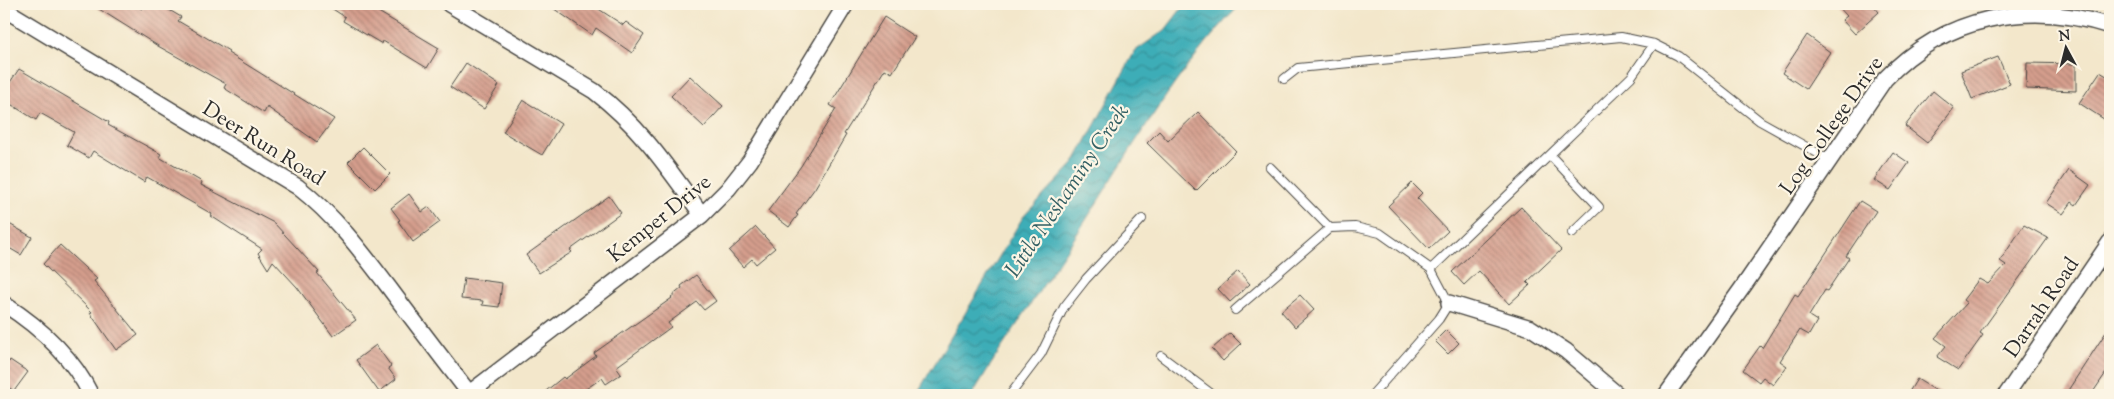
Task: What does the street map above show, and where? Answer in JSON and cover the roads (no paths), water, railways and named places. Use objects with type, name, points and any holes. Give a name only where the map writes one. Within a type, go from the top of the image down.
[{"type":"street","points":[[449,4],[594,91],[610,103],[650,144],[702,215]]},
{"type":"street","name":"Kemper Drive","points":[[468,394],[702,215],[728,189],[750,161],[846,4]]},
{"type":"street","name":"Deer Run Road","points":[[4,9],[298,187],[319,203],[338,222],[468,394]]},
{"type":"street","name":"Log College Drive","points":[[1666,395],[1745,284],[1885,79],[1903,61],[1923,45],[1945,32],[1987,16],[2011,12],[2052,11],[2075,14],[2110,26]]},
{"type":"street","name":"Darrah Road","points":[[2006,395],[2110,242]]},
{"type":"street","points":[[1449,303],[1531,328],[1566,351],[1618,395]]},
{"type":"street","points":[[4,304],[26,318],[49,338],[70,361],[91,395]]},
{"type":"lane","points":[[1284,79],[1298,68],[1621,37],[1654,44],[1678,56],[1760,122],[1830,160]]},
{"type":"lane","points":[[1432,269],[1631,77],[1654,44]]},
{"type":"lane","points":[[1550,155],[1599,208],[1572,233]]},
{"type":"lane","points":[[1270,167],[1330,228]]},
{"type":"lane","points":[[1010,395],[1041,354],[1064,307],[1086,279],[1142,219]]},
{"type":"lane","points":[[1235,310],[1330,228],[1355,227],[1380,233],[1432,269],[1449,303],[1440,319],[1372,395]]},
{"type":"lane","points":[[1161,356],[1213,395]]},
{"type":"water","name":"Little Neshaminy Creek","points":[[1185,4],[1241,4],[1197,54],[1158,108],[972,395],[916,395],[1023,217],[1074,163],[1135,51],[1165,30]]}]
